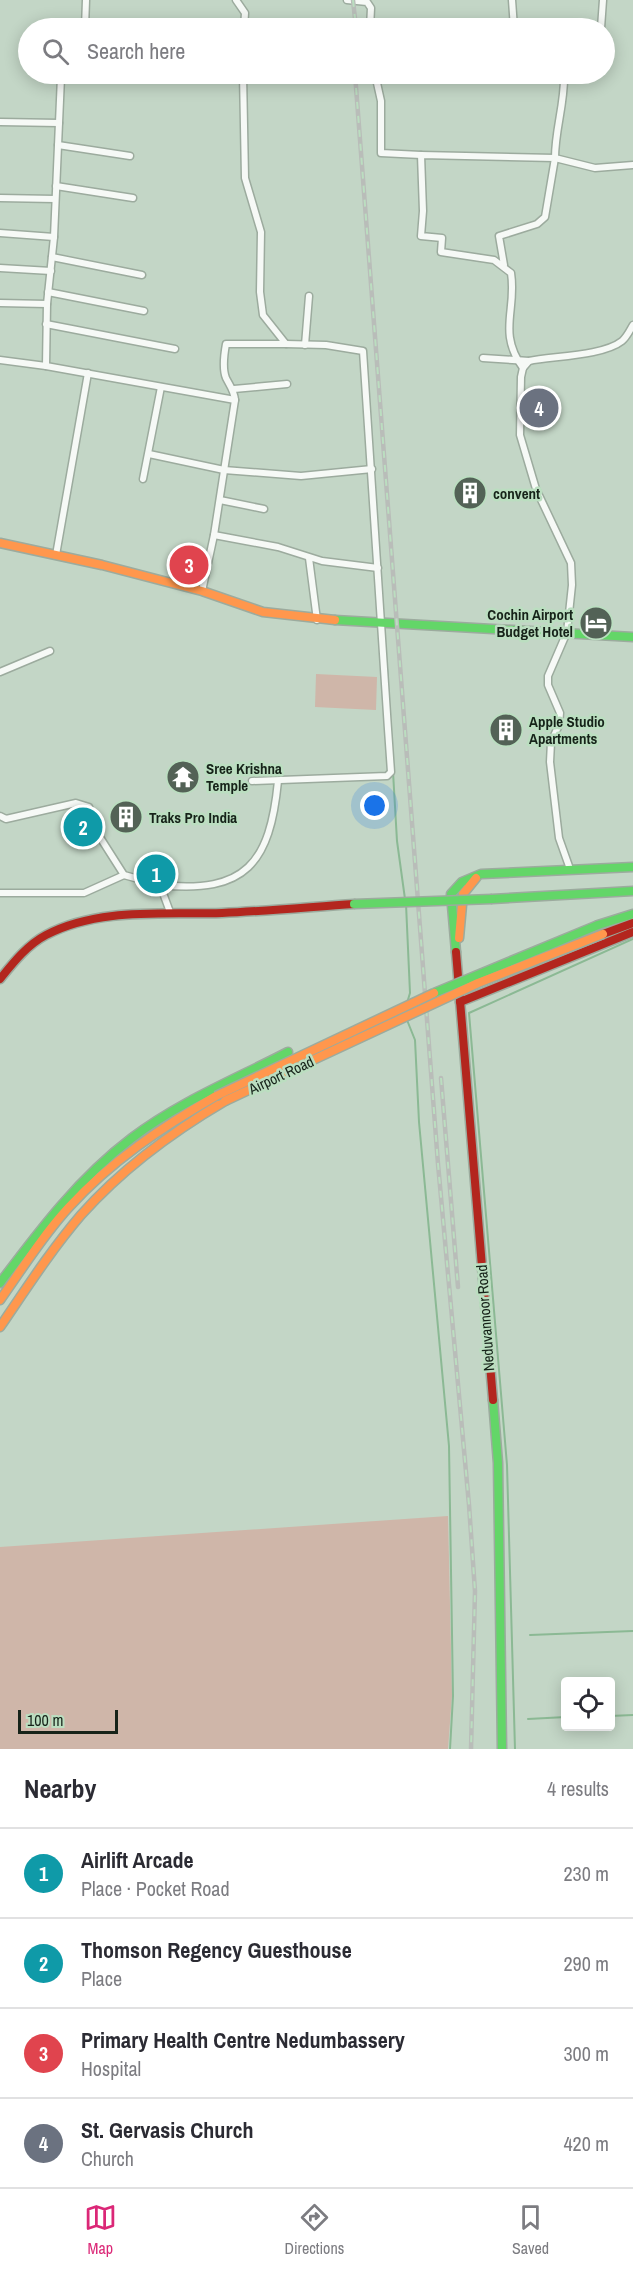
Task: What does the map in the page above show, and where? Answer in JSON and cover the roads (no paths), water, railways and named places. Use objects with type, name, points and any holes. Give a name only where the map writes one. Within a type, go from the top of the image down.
[{"type":"main road","points":[[0,543],[202,591],[263,612],[317,620],[567,632],[612,638],[633,637]]},
{"type":"main road","points":[[471,997],[461,964],[456,929],[463,894],[481,874],[633,867]]},
{"type":"main road","name":"Neduvannoor Road","points":[[481,874],[468,879],[453,890],[450,908],[456,929],[498,1463],[502,1749]]},
{"type":"main road","points":[[0,979],[28,949],[45,935],[65,926],[95,920],[170,912],[219,913],[354,904],[633,891]]},
{"type":"main road","name":"Airport Road","points":[[0,1300],[51,1228],[76,1199],[123,1156],[185,1113],[216,1096],[478,972],[633,914]]},
{"type":"main road","name":"Airport Road","points":[[0,1327],[64,1236],[90,1207],[135,1162],[190,1120],[225,1101],[478,983],[633,923]]},
{"type":"main road","points":[[460,1002],[633,932]]},
{"type":"main road","points":[[0,1283],[51,1215],[116,1151],[161,1119],[288,1052]]},
{"type":"street","points":[[85,18],[86,0]]},
{"type":"street","points":[[236,0],[245,13],[245,18]]},
{"type":"street","points":[[347,0],[367,2],[371,8],[370,18]]},
{"type":"street","points":[[512,0],[513,18]]},
{"type":"street","points":[[602,18],[603,0]]},
{"type":"street","points":[[46,366],[47,304],[54,237],[61,84]]},
{"type":"street","points":[[243,84],[245,178],[261,232],[260,292],[263,315],[286,344]]},
{"type":"street","points":[[377,84],[381,101],[381,153],[555,158],[595,168],[633,165]]},
{"type":"street","points":[[504,265],[499,236],[537,224],[545,217],[555,158],[555,139],[565,96],[564,84]]},
{"type":"street","points":[[0,122],[59,123]]},
{"type":"street","points":[[58,145],[130,156]]},
{"type":"street","points":[[421,155],[422,236],[442,238],[441,252],[494,260],[504,265],[512,273],[514,286],[509,329],[512,353],[523,368]]},
{"type":"street","points":[[56,186],[133,198]]},
{"type":"street","points":[[0,198],[55,200]]},
{"type":"street","points":[[0,233],[54,237]]},
{"type":"street","points":[[52,257],[142,275]]},
{"type":"street","points":[[0,268],[51,271]]},
{"type":"street","points":[[48,292],[144,310]]},
{"type":"street","points":[[305,345],[309,296]]},
{"type":"street","points":[[0,303],[47,304]]},
{"type":"street","points":[[46,324],[176,349]]},
{"type":"street","points":[[483,358],[529,361],[572,356],[622,341],[633,325]]},
{"type":"street","points":[[202,591],[214,535],[235,400],[234,389],[225,376],[223,358],[226,344],[347,347],[363,351],[385,673],[389,775],[278,781],[252,780]]},
{"type":"street","points":[[0,360],[46,366],[235,400]]},
{"type":"street","points":[[529,361],[523,368],[519,401],[520,435],[536,489],[571,563],[572,585],[567,632],[548,676],[548,685],[560,718],[551,742],[550,762],[559,838],[570,869]]},
{"type":"street","points":[[56,555],[88,374]]},
{"type":"street","points":[[234,389],[287,384]]},
{"type":"street","points":[[143,479],[161,387]]},
{"type":"street","points":[[149,454],[224,470],[301,476],[372,469]]},
{"type":"street","points":[[220,500],[264,509]]},
{"type":"street","points":[[214,535],[278,547],[309,558],[378,568]]},
{"type":"street","points":[[309,558],[317,620]]},
{"type":"street","points":[[0,672],[51,651]]},
{"type":"street","points":[[0,893],[84,892],[124,875],[160,885],[180,887],[228,881],[248,868],[262,849],[273,825],[278,781]]},
{"type":"street","points":[[0,816],[6,819],[76,803],[89,807],[96,831],[124,875]]},
{"type":"street","points":[[160,885],[170,912]]},
{"type":"waterway","points":[[387,668],[397,841],[405,899]]},
{"type":"waterway","points":[[406,904],[410,993],[407,1003]]},
{"type":"waterway","points":[[515,1749],[507,1465],[469,1013],[633,939]]},
{"type":"waterway","points":[[407,1020],[415,1040],[419,1122],[449,1446],[453,1696],[450,1749]]},
{"type":"waterway","points":[[530,1635],[633,1631]]},
{"type":"waterway","points":[[615,1716],[633,1715]]},
{"type":"waterway","points":[[528,1719],[561,1717]]},
{"type":"railway","points":[[353,0],[355,18]]},
{"type":"railway","points":[[356,84],[438,1164],[475,1591],[471,1749]]},
{"type":"railway","points":[[441,1078],[458,1287]]},
{"type":"place","name":"St. Gervasis Church","points":[[539,408]]},
{"type":"place","name":"convent","points":[[470,493]]},
{"type":"place","name":"Primary Health Centre Nedumbassery","points":[[189,565]]},
{"type":"place","name":"Cochin Airport Budget Hotel","points":[[596,623]]},
{"type":"place","name":"Apple Studio Apartments","points":[[506,730]]},
{"type":"place","name":"Sree Krishna Temple","points":[[183,777]]},
{"type":"place","name":"Traks Pro India","points":[[126,817]]},
{"type":"place","name":"Thomson Regency Guesthouse","points":[[83,827]]},
{"type":"place","name":"Airlift Arcade","points":[[156,874]]}]
